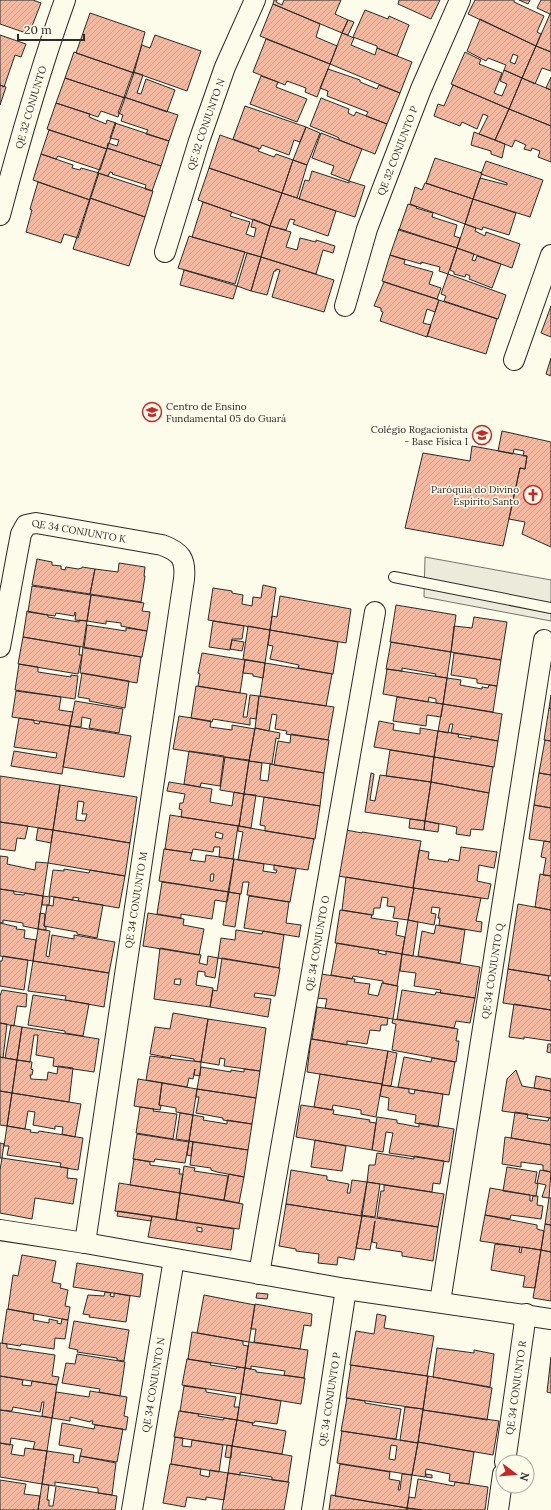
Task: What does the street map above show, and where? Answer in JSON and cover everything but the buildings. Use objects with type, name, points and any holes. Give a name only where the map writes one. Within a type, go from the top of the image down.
[{"type":"street","name":"QE 32 CONJUNTO","points":[[0,215],[52,36],[65,0]]},
{"type":"street","name":"QE 32 CONJUNTO N","points":[[166,252],[202,133],[226,67],[255,0]]},
{"type":"street","name":"QE 32 CONJUNTO P","points":[[345,306],[368,229],[421,89],[460,0]]},
{"type":"street","points":[[514,360],[551,256]]},
{"type":"street","name":"QE 34 CONJUNTO K","points":[[0,648],[21,534],[19,522],[36,523],[162,545],[173,549],[182,557]]},
{"type":"street","name":"QE 34 CONJUNTO M","points":[[85,1243],[186,567],[182,557]]},
{"type":"street","name":"QE 34 CONJUNTO O","points":[[259,1274],[375,612]]},
{"type":"street","name":"QE 34 CONJUNTO Q","points":[[440,1302],[544,640]]},
{"type":"street","points":[[0,1230],[85,1243],[346,1289],[526,1314],[551,1319]]},
{"type":"street","name":"QE 34 CONJUNTO N","points":[[132,1510],[174,1259]]},
{"type":"street","name":"QE 34 CONJUNTO P","points":[[312,1510],[346,1289]]},
{"type":"street","name":"QE 34 CONJUNTO R","points":[[506,1454],[526,1314]]},
{"type":"street","points":[[498,1510],[500,1494]]},
{"type":"lane","points":[[394,577],[551,608]]},
{"type":"shaded area","points":[[425,557],[551,580],[551,621],[424,597]]},
{"type":"place","name":"Centro de Ensino Fundamental 05 do Guará","points":[[152,412]]},
{"type":"place","name":"Colégio Rogacionista - Base Física I","points":[[482,435]]},
{"type":"place","name":"Paróquia do Divino Espírito Santo","points":[[533,495]]}]
